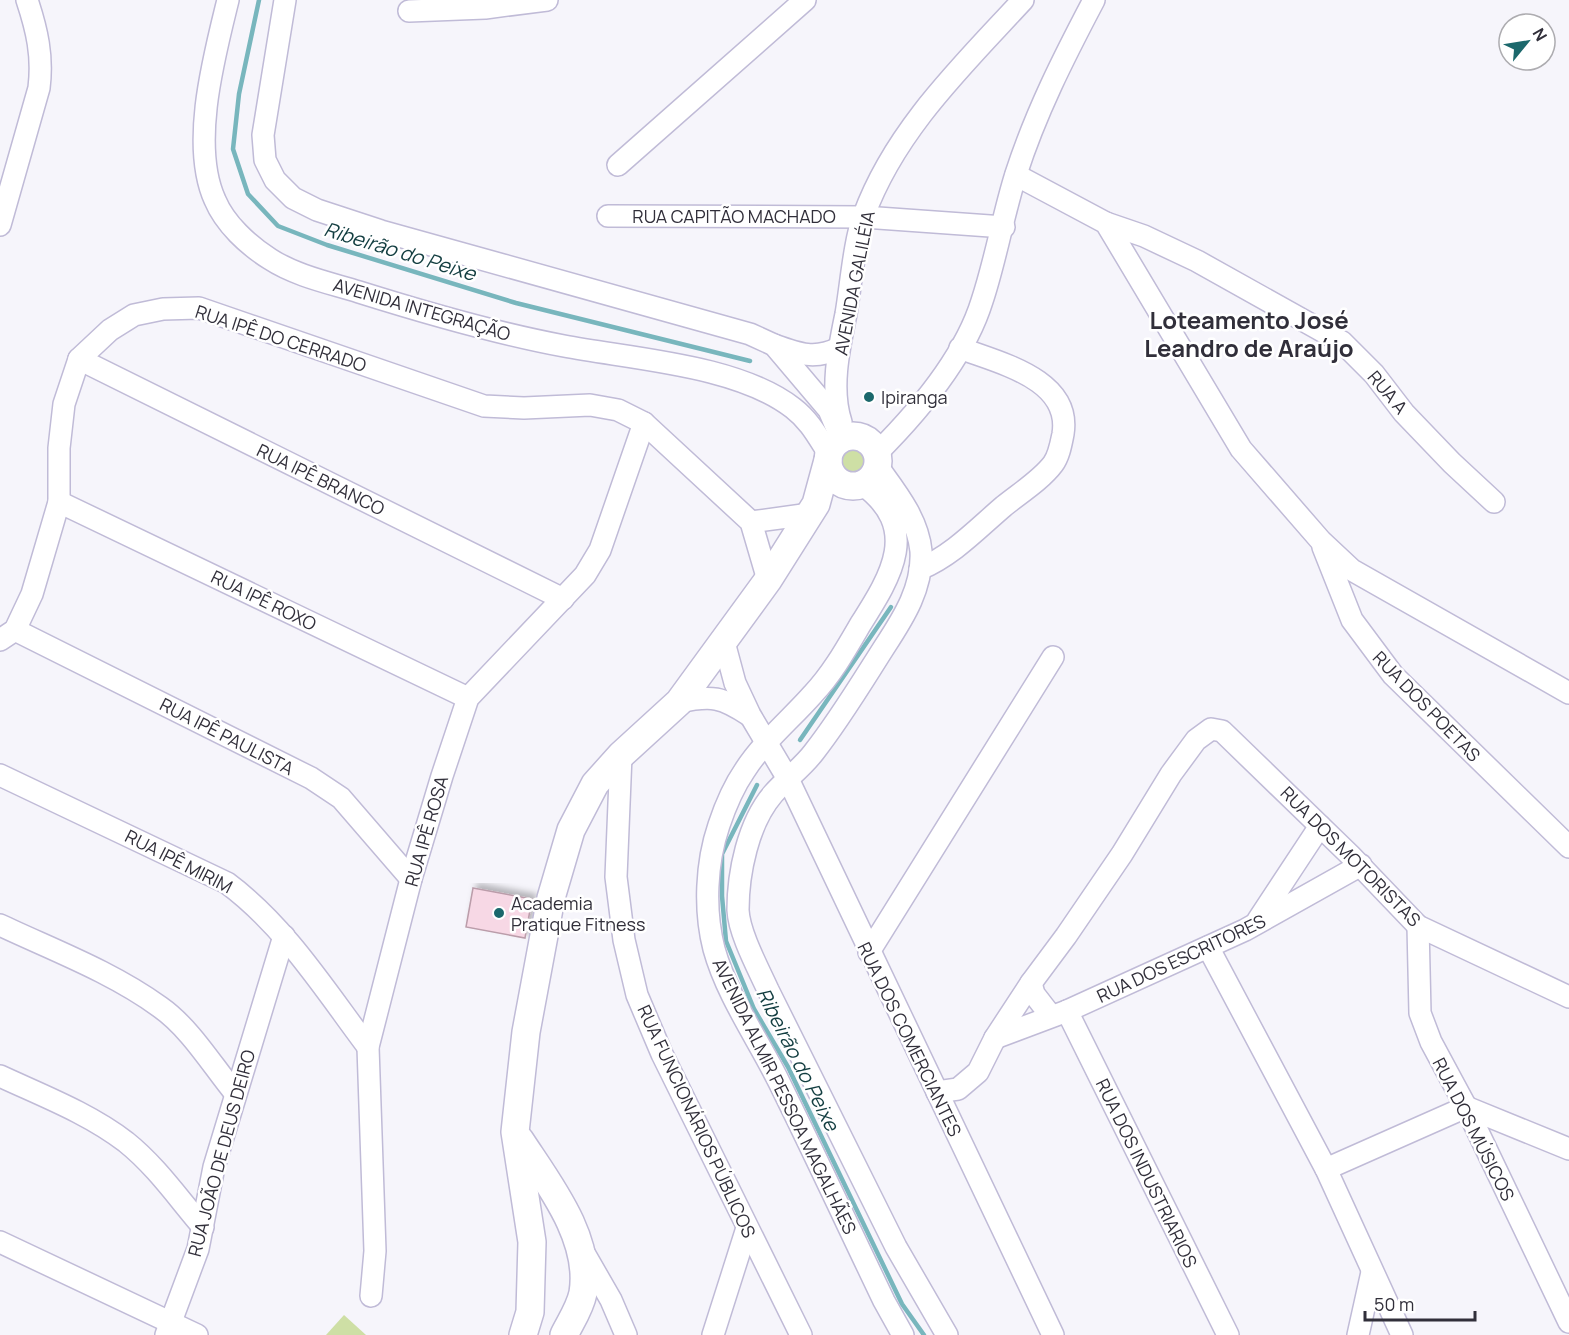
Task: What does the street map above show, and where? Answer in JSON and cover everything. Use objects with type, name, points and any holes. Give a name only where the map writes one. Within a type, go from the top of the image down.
[{"type":"main road","points":[[836,447],[865,438],[866,472]]},
{"type":"main road","points":[[836,447],[833,476],[866,472]]},
{"type":"main road","points":[[531,1328],[532,1242],[515,1132],[526,1032],[551,898],[571,830],[595,784],[621,754],[679,702],[768,580],[813,509],[836,447]]},
{"type":"main road","points":[[813,509],[866,472]]},
{"type":"main road","points":[[515,1132],[555,1197],[578,1242],[584,1275],[579,1305],[564,1335]]},
{"type":"main road","points":[[526,1200],[555,1197]]},
{"type":"street","points":[[0,225],[39,88],[42,66],[38,34],[27,0]]},
{"type":"street","name":"AVENIDA INTEGRAÇÃO","points":[[228,0],[215,53],[204,138],[207,176],[215,200],[229,223],[270,259],[325,281],[506,334],[740,379],[792,407],[836,447]]},
{"type":"street","points":[[285,0],[263,135],[265,160],[275,180],[293,198],[316,210],[381,231],[750,333],[774,345],[814,357],[825,355],[839,348]]},
{"type":"street","points":[[409,11],[485,8],[547,0]]},
{"type":"street","points":[[618,165],[805,0]]},
{"type":"street","name":"AVENIDA GALILÉIA","points":[[836,447],[839,348],[864,217],[884,174],[927,104],[1023,0]]},
{"type":"street","points":[[866,472],[968,337],[982,303],[1016,175],[1047,90],[1094,0]]},
{"type":"street","name":"RUA A","points":[[1016,175],[1106,223],[1144,236],[1197,261],[1342,342],[1374,374],[1404,413],[1494,502]]},
{"type":"street","name":"RUA CAPITÃO MACHADO","points":[[608,216],[864,217],[1004,227]]},
{"type":"street","points":[[1106,223],[1241,449],[1321,540],[1352,570],[1389,593],[1443,620],[1569,693]]},
{"type":"street","name":"RUA IPÊ DO CERRADO","points":[[8,635],[32,594],[59,502],[58,448],[64,404],[80,359],[110,330],[134,315],[163,309],[199,308],[484,406],[524,408],[590,405],[618,410],[644,423],[751,522]]},
{"type":"street","points":[[774,345],[829,410],[836,447]]},
{"type":"street","points":[[920,569],[955,550],[1034,482],[1053,464],[1061,447],[1065,421],[1055,399],[1040,382],[1018,370],[960,348]]},
{"type":"street","name":"RUA IPÊ BRANCO","points":[[80,359],[563,599]]},
{"type":"street","name":"RUA IPÊ ROSA","points":[[371,1296],[375,1251],[368,1047],[411,879],[468,698],[585,575],[600,550],[644,423]]},
{"type":"street","name":"AVENIDA ALMIR PESSOA MAGALHÃES","points":[[866,472],[904,504],[916,528],[921,549],[920,569],[914,597],[899,624],[814,753],[771,796],[755,824],[740,885],[738,912],[752,954],[768,990],[896,1247],[947,1335]]},
{"type":"street","name":"AVENIDA ALMIR PESSOA MAGALHÃES","points":[[866,472],[875,493],[888,510],[896,529],[896,550],[888,580],[842,655],[815,692],[745,770],[719,826],[709,868],[708,914],[714,949],[727,983],[779,1081],[879,1290],[903,1335]]},
{"type":"street","name":"RUA IPÊ ROXO","points":[[59,502],[468,698]]},
{"type":"street","points":[[768,580],[751,522],[813,509]]},
{"type":"street","name":"RUA DOS POETAS","points":[[1321,540],[1352,620],[1376,654],[1394,675],[1569,847]]},
{"type":"street","name":"RUA IPÊ PAULISTA","points":[[8,635],[311,778],[341,798],[411,879]]},
{"type":"street","name":"RUA DOS COMERCIANTES","points":[[724,642],[735,683],[750,715],[788,780],[868,952],[1053,1335]]},
{"type":"street","points":[[868,952],[1053,657]]},
{"type":"street","points":[[679,702],[706,696],[728,701],[750,715]]},
{"type":"street","name":"RUA DOS MOTORISTAS","points":[[1031,983],[1097,891],[1171,774],[1196,740],[1211,729],[1222,731],[1360,865],[1418,926],[1569,997]]},
{"type":"street","name":"RUA FUNCIONÁRIOS PÚBLICOS","points":[[621,754],[616,877],[624,940],[637,995],[662,1054],[801,1335]]},
{"type":"street","name":"RUA IPÊ MIRIM","points":[[0,775],[227,883],[252,902],[284,936],[368,1047]]},
{"type":"street","points":[[1256,923],[1320,826]]},
{"type":"street","name":"RUA DOS ESCRITORES","points":[[995,1038],[1059,1014],[1208,947],[1360,865]]},
{"type":"street","points":[[0,925],[118,981],[160,1007],[179,1024],[235,1094]]},
{"type":"street","name":"RUA DOS MÚSICOS","points":[[1418,926],[1420,1013],[1439,1059],[1466,1107],[1568,1319]]},
{"type":"street","name":"RUA JOÃO DE DEUS DEIRO","points":[[168,1328],[198,1249],[214,1167],[284,936]]},
{"type":"street","points":[[1208,947],[1326,1169],[1402,1335]]},
{"type":"street","points":[[937,1092],[958,1089],[970,1082],[1031,983]]},
{"type":"street","name":"RUA DOS INDUSTRIARIOS","points":[[1031,983],[1034,994],[1059,1014],[1227,1335]]},
{"type":"street","points":[[0,1076],[87,1116],[114,1134],[147,1161],[203,1227]]},
{"type":"street","points":[[1326,1169],[1466,1107],[1569,1149]]},
{"type":"street","points":[[713,1335],[747,1228]]},
{"type":"street","points":[[0,1242],[168,1328],[197,1335]]},
{"type":"street","points":[[578,1242],[611,1300],[626,1335]]},
{"type":"street","points":[[1358,1335],[1372,1272]]},
{"type":"street","points":[[579,1305],[611,1300]]},
{"type":"green space","points":[[854,440],[861,441],[867,446],[872,452],[872,466],[867,472],[861,477],[854,478],[847,477],[841,472],[836,466],[835,459],[836,452],[841,446],[847,441]]},
{"type":"green space","points":[[344,1315],[366,1335],[326,1335]]},
{"type":"building","name":"Academia Pratique Fitness","points":[[473,888],[532,899],[525,938],[466,927]]},
{"type":"waterway","name":"Ribeirão do Peixe","points":[[259,0],[239,94],[233,149],[248,194],[278,226],[327,245],[516,303],[750,361]]},
{"type":"waterway","name":"Ribeirão do Peixe","points":[[800,740],[891,607]]},
{"type":"waterway","name":"Ribeirão do Peixe","points":[[757,785],[722,854],[722,896],[726,941],[754,1009],[788,1067],[902,1304],[924,1335]]},
{"type":"place","name":"Ipiranga","points":[[869,397]]},
{"type":"place","name":"Academia Pratique Fitness","points":[[499,913]]},
{"type":"district","name":"Loteamento José Leandro de Araújo","points":[[1249,333]]}]
